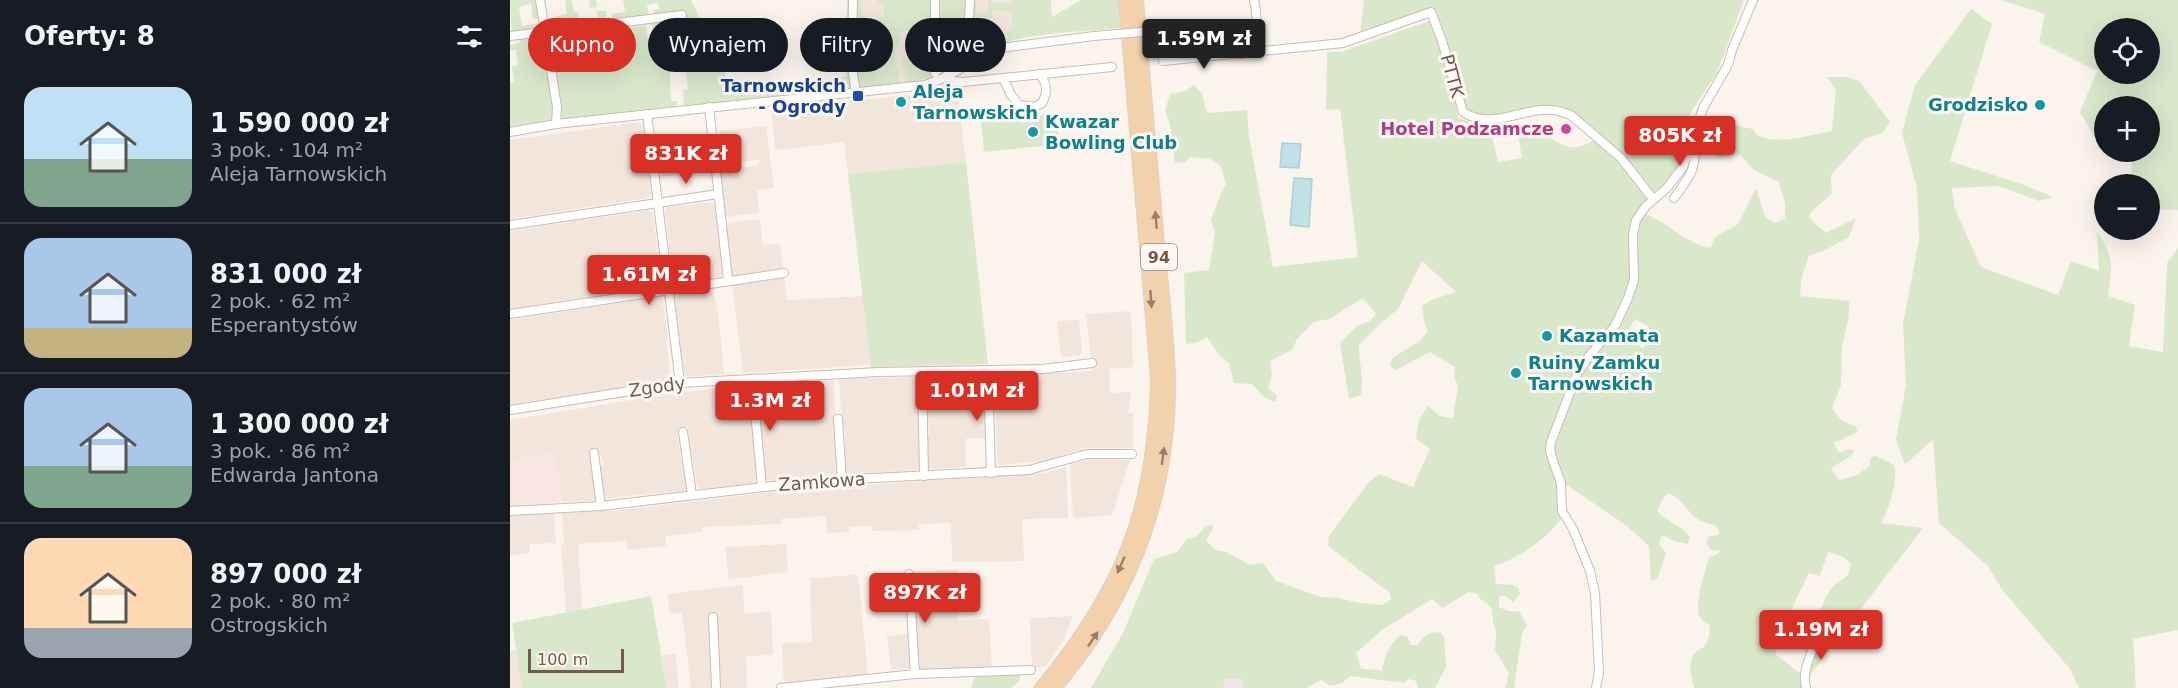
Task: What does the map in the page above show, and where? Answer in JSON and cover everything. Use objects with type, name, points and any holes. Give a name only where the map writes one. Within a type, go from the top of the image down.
[{"type":"main road","name":"94","points":[[1041,688],[1076,645],[1110,589],[1134,532],[1153,453],[1157,378],[1125,0]]},
{"type":"main road","name":"94","points":[[1055,688],[1081,657],[1122,591],[1138,556],[1152,513],[1164,450],[1168,379],[1137,0]]},
{"type":"street","points":[[540,0],[542,18]]},
{"type":"street","points":[[853,0],[852,67],[856,93]]},
{"type":"street","points":[[935,0],[935,18]]},
{"type":"street","points":[[969,18],[970,0]]},
{"type":"street","points":[[1163,61],[1242,54],[1257,29],[1258,15],[1254,0]]},
{"type":"street","points":[[1596,688],[1599,672],[1595,593],[1590,571],[1573,529],[1562,511],[1561,483],[1550,450],[1554,432],[1577,374],[1615,326],[1628,298],[1634,279],[1634,228],[1640,213],[1673,181],[1683,167],[1703,108],[1728,65],[1752,0]]},
{"type":"street","name":"PTTK","points":[[1242,54],[1343,43],[1431,12],[1442,41],[1460,108],[1469,116],[1490,118],[1514,116],[1542,108],[1564,111],[1621,158],[1653,199]]},
{"type":"street","points":[[636,20],[682,15]]},
{"type":"street","points":[[510,132],[556,124],[925,85],[1000,48],[1094,36],[1184,30],[1200,34],[1242,54]]},
{"type":"street","points":[[510,36],[528,33]]},
{"type":"street","points":[[946,76],[954,81],[963,82],[1112,67]]},
{"type":"street","points":[[551,72],[557,107],[556,124]]},
{"type":"street","points":[[934,81],[936,72]]},
{"type":"street","points":[[1003,78],[1019,105],[1034,107],[1042,103],[1047,93],[1045,82],[1040,74]]},
{"type":"street","points":[[709,107],[728,280]]},
{"type":"street","points":[[647,114],[680,383]]},
{"type":"street","points":[[1490,118],[1496,128]]},
{"type":"street","points":[[1674,198],[1688,180],[1697,157],[1694,137]]},
{"type":"street","points":[[510,225],[718,194]]},
{"type":"street","points":[[510,314],[784,273]]},
{"type":"street","name":"Zgody","points":[[510,410],[680,383],[922,371],[1043,369],[1092,363]]},
{"type":"street","points":[[922,371],[924,476]]},
{"type":"street","points":[[988,371],[991,472]]},
{"type":"street","points":[[752,379],[762,487]]},
{"type":"street","points":[[838,419],[842,480]]},
{"type":"street","points":[[682,432],[692,495]]},
{"type":"street","points":[[594,453],[601,506]]},
{"type":"street","name":"Zamkowa","points":[[510,511],[601,506],[842,480],[1029,470],[1088,454],[1132,454]]},
{"type":"street","points":[[909,574],[915,674]]},
{"type":"street","points":[[713,616],[716,688]]},
{"type":"street","points":[[1806,688],[1805,672],[1819,636]]},
{"type":"street","points":[[781,688],[915,674],[1031,670]]},
{"type":"shaded area","points":[[850,0],[1012,0],[1012,30],[1006,33],[1006,18],[905,18],[905,72],[941,72],[915,80],[915,83],[851,89],[851,72],[893,72],[893,18],[850,18]]},
{"type":"shaded area","points":[[957,90],[966,162],[848,174],[844,142],[778,150],[775,147],[771,109]]},
{"type":"shaded area","points":[[639,122],[643,125],[651,194],[648,198],[510,219],[510,140]]},
{"type":"shaded area","points":[[766,126],[774,188],[757,190],[759,213],[727,217],[724,215],[721,170],[759,165],[759,160],[721,164],[716,144],[720,141],[719,131]]},
{"type":"shaded area","points":[[684,155],[686,174],[661,177],[659,158]]},
{"type":"shaded area","points":[[711,202],[716,206],[723,273],[720,278],[677,283],[673,279],[665,211],[668,207]]},
{"type":"shaded area","points":[[649,210],[653,213],[661,281],[657,286],[510,309],[510,231]]},
{"type":"shaded area","points":[[760,219],[763,245],[780,244],[783,270],[731,275],[726,225]]},
{"type":"shaded area","points":[[784,276],[787,300],[863,296],[871,365],[743,373],[732,284]]},
{"type":"shaded area","points":[[713,290],[718,313],[724,374],[687,377],[684,374],[675,299],[679,294]]},
{"type":"shaded area","points":[[659,297],[663,300],[668,339],[666,339],[670,376],[668,380],[510,405],[510,320]]},
{"type":"shaded area","points":[[1131,311],[1133,367],[1109,369],[1110,393],[1131,392],[1128,413],[1133,413],[1133,448],[1084,448],[1045,461],[1000,465],[997,462],[995,379],[998,376],[1092,371],[1086,314]]},
{"type":"shaded area","points":[[1079,320],[1082,352],[1079,356],[1061,357],[1057,321]]},
{"type":"shaded area","points":[[981,375],[984,378],[985,438],[965,439],[966,467],[929,469],[926,466],[926,438],[930,433],[929,423],[926,423],[925,377]]},
{"type":"shaded area","points":[[920,377],[919,467],[916,470],[848,474],[845,472],[845,427],[842,427],[839,379]]},
{"type":"shaded area","points":[[834,380],[836,427],[833,428],[838,472],[835,475],[769,481],[766,478],[756,387],[759,384]]},
{"type":"shaded area","points":[[745,385],[749,388],[758,479],[755,483],[701,489],[697,486],[687,425],[683,432],[677,433],[686,488],[683,491],[607,498],[600,468],[603,464],[600,452],[589,454],[596,496],[594,500],[562,502],[554,452],[510,461],[510,420],[668,394]]},
{"type":"shaded area","points":[[554,452],[562,502],[510,506],[510,460]]},
{"type":"shaded area","points":[[1091,459],[1130,460],[1112,515],[1073,518],[1070,465]]},
{"type":"shaded area","points":[[1066,467],[1068,518],[1022,519],[1024,561],[952,562],[951,523],[919,524],[919,530],[872,531],[872,526],[849,527],[849,532],[827,533],[826,516],[781,519],[781,524],[702,527],[702,532],[665,536],[666,546],[628,550],[626,541],[578,544],[582,610],[566,613],[561,543],[564,543],[562,513],[623,510],[778,491],[1044,473]]},
{"type":"shaded area","points":[[554,513],[556,543],[530,544],[530,553],[510,555],[510,516]]},
{"type":"shaded area","points":[[786,544],[788,572],[729,579],[725,547]]},
{"type":"shaded area","points":[[958,570],[959,620],[989,619],[992,669],[917,672],[910,572]]},
{"type":"shaded area","points":[[858,575],[868,675],[784,685],[782,643],[812,642],[810,578]]},
{"type":"shaded area","points":[[905,577],[907,605],[884,607],[881,578]]},
{"type":"shaded area","points":[[743,585],[744,613],[771,612],[773,655],[746,656],[747,688],[691,688],[682,613],[670,614],[667,594]]},
{"type":"shaded area","points":[[1073,616],[1063,641],[1045,667],[1032,668],[1030,618]]},
{"type":"shaded area","points":[[909,634],[911,668],[891,670],[887,636]]},
{"type":"shaded area","points":[[516,650],[522,688],[510,688],[510,651]]},
{"type":"shaded area","points":[[675,654],[679,688],[667,688],[662,656]]},
{"type":"shaded area","points":[[1223,679],[1243,679],[1243,688],[1223,688]]},
{"type":"green space","points":[[510,0],[538,0],[539,18],[533,18],[531,4],[519,7],[522,26],[528,25],[528,31],[512,33]]},
{"type":"green space","points":[[565,0],[572,0],[574,12],[578,12],[579,18],[557,18],[557,16],[567,14]]},
{"type":"green space","points":[[589,0],[596,0],[597,11],[606,11],[607,18],[598,18],[596,7],[590,8]]},
{"type":"green space","points":[[623,0],[691,0],[700,18],[682,18],[681,11],[654,14],[653,10],[659,9],[658,3],[647,5],[649,18],[612,18],[612,14],[625,12]]},
{"type":"green space","points":[[847,0],[850,0],[850,18],[847,18]]},
{"type":"green space","points":[[854,0],[863,0],[861,2],[862,16],[866,18],[854,18]]},
{"type":"green space","points":[[876,0],[933,0],[933,18],[905,18],[905,31],[900,32],[901,41],[895,51],[895,70],[899,70],[900,84],[860,88],[854,72],[893,72],[893,18],[876,18],[884,17],[884,4]]},
{"type":"green space","points":[[936,0],[968,0],[968,18],[937,18]]},
{"type":"green space","points":[[973,0],[976,0],[976,13],[988,14],[988,0],[992,0],[992,3],[1012,3],[1012,0],[1051,0],[1052,17],[1081,0],[1120,0],[1121,28],[1055,33],[1006,42],[1006,33],[1012,30],[1012,11],[992,11],[992,18],[973,18]]},
{"type":"green space","points":[[1364,0],[1744,0],[1717,73],[1689,115],[1690,140],[1678,171],[1654,194],[1574,114],[1547,105],[1484,116],[1467,111],[1459,96],[1434,7],[1360,34]]},
{"type":"green space","points":[[2001,0],[2178,0],[2178,210],[2160,209],[2160,174],[2131,174],[2132,162],[2160,162],[2160,96],[2094,96],[2094,136],[2080,112],[2094,78],[2094,84],[2160,84],[2160,18],[2094,18],[2094,70],[2039,42],[2045,14]]},
{"type":"green space","points":[[1971,9],[1992,24],[1950,161],[2053,197],[2039,201],[1999,186],[1952,188],[1955,209],[1981,267],[2058,295],[2071,261],[2099,271],[2097,240],[2102,240],[2111,262],[2108,296],[2135,305],[2129,346],[2163,352],[2167,263],[2178,248],[2178,630],[2133,639],[2136,688],[2079,688],[2070,669],[2003,591],[1988,566],[1939,523],[1933,440],[1905,464],[1896,440],[1906,385],[1903,324],[1919,240],[1917,188],[1902,133],[1915,85]]},
{"type":"green space","points":[[1432,20],[1459,118],[1471,122],[1489,122],[1498,162],[1522,158],[1516,123],[1567,146],[1580,146],[1597,138],[1621,158],[1653,202],[1645,214],[1685,238],[1711,248],[1714,238],[1738,224],[1756,188],[1765,216],[1775,223],[1785,218],[1785,204],[1779,182],[1754,170],[1740,155],[1716,158],[1718,148],[1725,144],[1736,126],[1753,129],[1758,135],[1777,140],[1832,131],[1836,90],[1827,77],[1847,77],[1859,81],[1890,122],[1883,133],[1864,139],[1831,175],[1832,193],[1810,213],[1809,218],[1826,233],[1856,218],[1849,237],[1809,256],[1802,276],[1800,296],[1850,301],[1842,347],[1841,385],[1832,408],[1842,420],[1856,426],[1857,432],[1834,443],[1839,453],[1849,449],[1854,450],[1851,456],[1831,468],[1839,480],[1855,476],[1870,466],[1870,460],[1874,455],[1887,461],[1894,466],[1895,479],[1890,503],[1881,523],[1923,528],[1804,683],[1806,688],[1694,688],[1690,670],[1691,659],[1698,650],[1704,647],[1709,637],[1710,625],[1701,619],[1698,607],[1700,589],[1709,557],[1718,554],[1720,550],[1711,550],[1706,543],[1708,537],[1720,534],[1716,525],[1699,520],[1682,502],[1669,493],[1664,497],[1657,511],[1690,537],[1688,544],[1661,537],[1659,544],[1666,553],[1657,579],[1651,581],[1649,546],[1627,526],[1561,481],[1563,516],[1557,524],[1533,546],[1514,558],[1494,566],[1496,584],[1513,585],[1518,588],[1520,594],[1513,602],[1506,596],[1499,596],[1499,607],[1508,611],[1519,611],[1527,626],[1522,633],[1514,688],[1505,688],[1509,674],[1495,650],[1496,632],[1492,609],[1481,600],[1478,594],[1468,592],[1443,608],[1432,599],[1382,630],[1356,653],[1361,669],[1382,670],[1388,651],[1400,635],[1407,636],[1411,645],[1417,645],[1432,632],[1441,633],[1444,637],[1446,667],[1435,688],[1418,688],[1416,681],[1409,679],[1404,683],[1350,676],[1342,683],[1330,686],[1321,680],[1307,688],[1243,688],[1243,679],[1224,679],[1223,688],[1091,688],[1123,633],[1154,559],[1177,552],[1187,539],[1197,536],[1204,528],[1213,524],[1206,541],[1216,550],[1226,552],[1250,565],[1263,563],[1276,581],[1321,597],[1381,605],[1391,600],[1390,593],[1328,546],[1329,536],[1368,483],[1379,474],[1413,487],[1430,449],[1416,439],[1419,419],[1428,406],[1440,416],[1453,418],[1458,386],[1454,376],[1455,367],[1430,352],[1396,370],[1390,366],[1392,358],[1420,341],[1428,331],[1422,306],[1431,300],[1456,292],[1422,261],[1398,309],[1359,345],[1361,395],[1349,399],[1340,343],[1357,326],[1370,321],[1376,314],[1363,298],[1329,319],[1314,322],[1297,339],[1292,350],[1270,361],[1272,375],[1268,389],[1277,395],[1276,402],[1264,397],[1252,384],[1234,383],[1229,363],[1219,355],[1207,337],[1199,342],[1186,344],[1184,273],[1209,270],[1215,233],[1211,220],[1226,184],[1220,165],[1210,159],[1191,157],[1185,162],[1175,163],[1170,124],[1165,110],[1170,94],[1185,91],[1194,85],[1202,94],[1207,113],[1247,110],[1249,136],[1273,267],[1358,257],[1340,109],[1326,110],[1327,52],[1341,52]],"holes":[[[1635,319],[1649,327],[1644,349],[1625,336]],[[1828,552],[1844,557],[1851,564],[1850,570],[1831,589],[1814,624],[1801,619],[1796,626],[1801,648],[1811,657],[1804,676],[1775,654],[1793,606],[1809,573],[1820,576]]]},
{"type":"green space","points":[[646,24],[648,72],[670,72],[671,101],[677,101],[677,106],[563,120],[560,115],[554,72],[636,72],[636,26]]},
{"type":"green space","points":[[528,37],[528,72],[548,72],[554,116],[550,121],[510,127],[510,83],[514,82],[512,66],[518,65],[516,50],[510,50],[510,45],[520,43],[519,38]]},
{"type":"green space","points":[[905,58],[905,72],[932,72],[932,77],[906,83],[901,59]]},
{"type":"green space","points":[[686,72],[724,72],[730,90],[737,93],[846,77],[846,72],[852,72],[852,87],[819,93],[684,106],[683,90],[688,89]]},
{"type":"green space","points":[[1056,114],[1060,144],[984,152],[981,122]]},
{"type":"green space","points":[[966,162],[988,364],[871,367],[848,174]]},
{"type":"green space","points":[[651,596],[667,688],[522,688],[512,623]]},
{"type":"green space","points":[[1021,671],[1019,681],[1011,688],[972,688],[973,681],[979,673]]},
{"type":"water","points":[[1282,143],[1301,144],[1299,168],[1280,167]]},
{"type":"water","points":[[1294,178],[1312,179],[1309,227],[1290,225]]},
{"type":"place","name":"Tarnowskich - Ogrody","points":[[858,96]]},
{"type":"place","name":"Aleja Tarnowskich","points":[[901,102]]},
{"type":"place","name":"Grodzisko","points":[[2040,105]]},
{"type":"place","name":"Hotel Podzamcze","points":[[1566,129]]},
{"type":"place","name":"Kwazar Bowling Club","points":[[1033,132]]},
{"type":"place","name":"Kazamata","points":[[1547,336]]},
{"type":"place","name":"Ruiny Zamku Tarnowskich","points":[[1516,373]]}]
